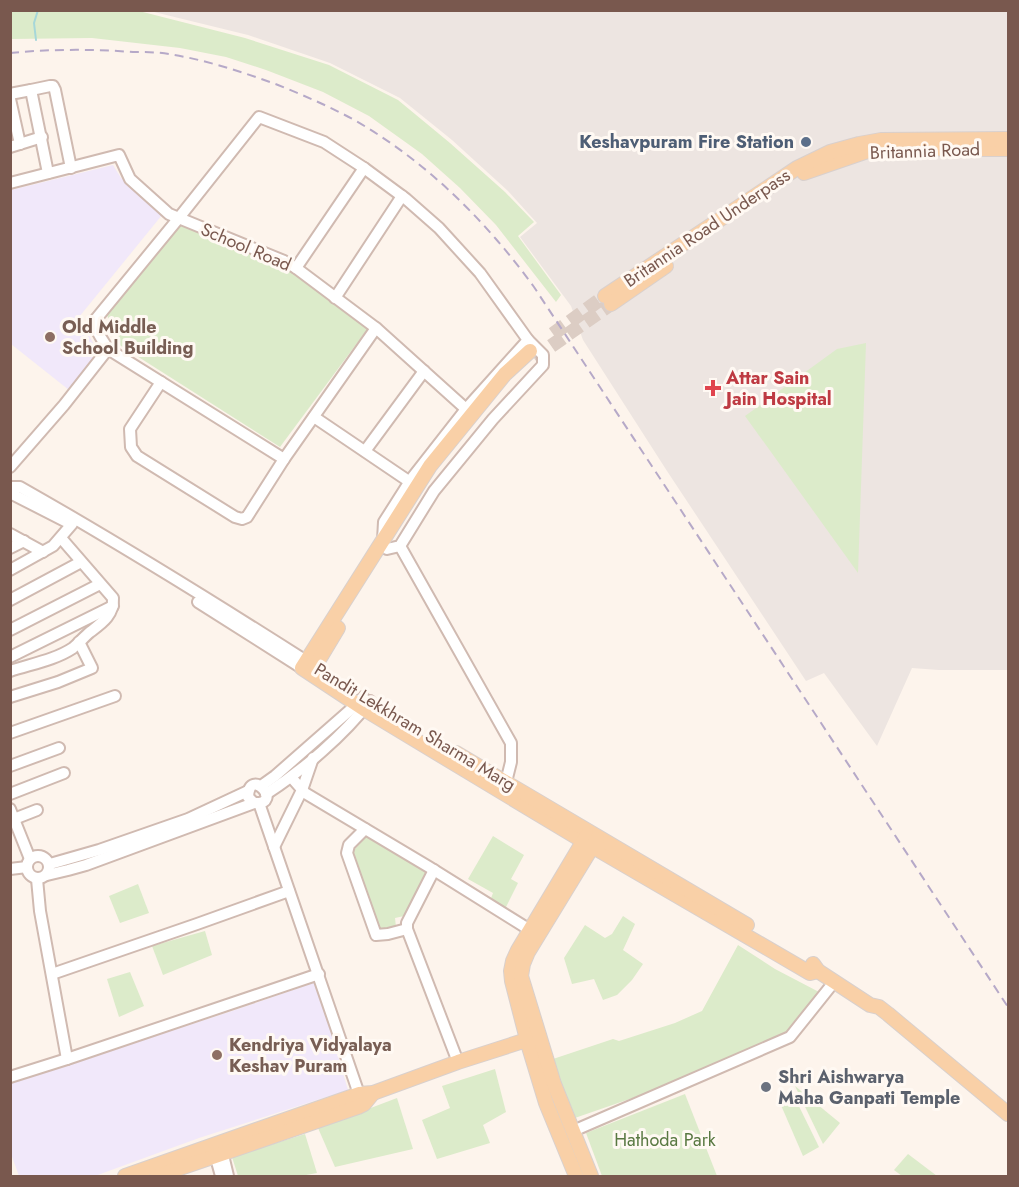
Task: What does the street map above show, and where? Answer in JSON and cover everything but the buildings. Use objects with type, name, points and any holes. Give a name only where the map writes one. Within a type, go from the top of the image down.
[{"type":"main road","name":"Britannia Road","points":[[810,166],[884,149],[1007,147]]},
{"type":"main road","name":"Britannia Road Underpass","points":[[608,300],[760,192],[797,168],[810,166]]},
{"type":"main road","points":[[309,667],[390,545],[430,466],[505,374],[531,350]]},
{"type":"main road","name":"Pandit Lekkhram Sharma Marg","points":[[309,667],[364,703],[590,839],[815,965],[818,971],[870,1005],[874,1012],[1008,1114]]},
{"type":"main road","name":"Pandit Lekkhram Sharma Marg","points":[[364,703],[506,782],[590,839]]},
{"type":"main road","points":[[590,839],[530,930],[514,959],[511,971],[523,1022],[533,1037],[554,1084],[591,1176]]},
{"type":"main road","points":[[576,1176],[546,1103],[521,976],[528,952],[590,839]]},
{"type":"main road","points":[[509,1045],[523,1022]]},
{"type":"main road","points":[[157,1176],[217,1150],[366,1094],[533,1037]]},
{"type":"main road","name":"Pandit Lekkhram Sharma Marg","points":[[930,1053],[1008,1121]]},
{"type":"main road","points":[[125,1176],[217,1150]]},
{"type":"street","points":[[10,94],[53,86],[71,168]]},
{"type":"street","points":[[31,90],[48,173]]},
{"type":"street","points":[[10,99],[15,145],[42,138]]},
{"type":"street","points":[[284,459],[108,348],[95,323],[96,318],[259,117],[324,142],[402,196],[439,228],[480,273],[531,350],[543,355],[543,365],[493,419],[390,545]]},
{"type":"street","name":"School Road","points":[[10,183],[119,155],[130,179],[169,214],[296,268],[376,328],[466,409]]},
{"type":"street","points":[[296,268],[364,168]]},
{"type":"street","points":[[336,298],[402,196]]},
{"type":"street","points":[[161,382],[130,429],[131,447],[137,456],[235,517],[242,519],[247,517],[284,459],[376,328]]},
{"type":"street","points":[[10,467],[108,348]]},
{"type":"street","points":[[506,782],[511,762],[511,743],[390,545],[384,522],[410,482],[466,409],[531,350]]},
{"type":"street","points":[[365,451],[424,371]]},
{"type":"street","points":[[314,417],[410,482]]},
{"type":"street","name":"Pandit Lekkhram Sharma Marg","points":[[10,489],[20,488],[76,519],[240,619],[309,667]]},
{"type":"street","points":[[10,489],[14,495],[72,524],[309,667]]},
{"type":"street","points":[[10,570],[54,546],[72,524]]},
{"type":"street","points":[[10,534],[43,552]]},
{"type":"street","points":[[10,671],[73,648],[105,621],[113,606],[113,598],[61,538]]},
{"type":"street","points":[[10,549],[24,541]]},
{"type":"street","points":[[10,600],[81,562]]},
{"type":"street","points":[[10,630],[100,584]]},
{"type":"street","points":[[10,657],[113,606]]},
{"type":"street","points":[[10,697],[58,682],[92,668],[79,642]]},
{"type":"street","points":[[10,733],[115,696]]},
{"type":"street","points":[[44,872],[68,870],[86,865],[260,797],[291,777],[327,746],[364,703]]},
{"type":"street","points":[[38,810],[12,816],[16,838],[26,845],[30,876],[188,819],[248,791],[249,800],[260,797],[275,776],[364,703]]},
{"type":"street","points":[[10,766],[59,748]]},
{"type":"street","points":[[274,847],[302,790],[313,758]]},
{"type":"street","points":[[10,794],[64,773]]},
{"type":"street","points":[[291,777],[305,793],[530,930]]},
{"type":"street","points":[[260,797],[289,891],[366,1094]]},
{"type":"street","points":[[365,829],[349,845],[347,853],[376,936],[406,929]]},
{"type":"street","points":[[10,869],[29,863],[34,856],[42,856],[48,860],[44,872],[40,911],[67,1059]]},
{"type":"street","points":[[434,870],[406,923],[406,929],[458,1062]]},
{"type":"street","points":[[52,974],[289,891]]},
{"type":"street","points":[[10,1077],[319,974]]},
{"type":"street","points":[[573,1131],[790,1037],[834,982]]},
{"type":"street","points":[[217,1150],[221,1176]]},
{"type":"street","points":[[217,1150],[228,1176]]},
{"type":"shaded area","points":[[150,11],[1008,11],[1008,670],[912,668],[877,746],[824,673],[806,681],[583,340],[571,306],[520,237],[537,223],[508,191],[452,140],[400,98],[330,63],[248,35]]},
{"type":"shaded area","points":[[113,165],[121,178],[162,215],[79,317],[98,352],[69,390],[11,344],[11,190]]},
{"type":"shaded area","name":"Kendriya Vidyalaya Keshav Puram","points":[[316,982],[348,1090],[199,1138],[95,1176],[19,1176],[11,1154],[11,1083]]},
{"type":"green space","points":[[10,11],[139,11],[245,38],[329,65],[398,100],[505,192],[534,222],[518,236],[561,295],[556,302],[496,225],[422,154],[369,116],[323,92],[226,57],[180,48],[92,38],[11,39]]},
{"type":"green space","points":[[179,224],[286,266],[369,327],[280,447],[118,344],[107,315]]},
{"type":"green space","points":[[866,343],[858,573],[745,416],[837,349]]},
{"type":"green space","points":[[367,836],[429,874],[404,916],[395,918],[396,927],[380,931],[352,852]]},
{"type":"green space","points":[[493,836],[524,855],[511,879],[518,883],[505,909],[490,901],[493,893],[468,879]]},
{"type":"green space","points":[[138,884],[149,913],[120,923],[109,896]]},
{"type":"green space","points":[[623,916],[635,924],[623,950],[643,964],[632,980],[617,995],[603,1000],[594,979],[572,984],[564,958],[585,925],[605,938],[612,934]]},
{"type":"green space","points":[[205,931],[212,955],[163,975],[152,946]]},
{"type":"green space","points":[[738,945],[775,969],[819,992],[789,1032],[644,1094],[572,1119],[550,1060],[613,1039],[619,1041],[675,1023],[702,1011]]},
{"type":"green space","points":[[130,972],[144,1006],[119,1017],[107,979]]},
{"type":"green space","points":[[495,1069],[506,1112],[483,1125],[490,1143],[437,1159],[422,1120],[450,1108],[442,1086]]},
{"type":"green space","points":[[795,1086],[840,1123],[823,1144]]},
{"type":"green space","points":[[791,1090],[819,1147],[803,1156],[777,1096]]},
{"type":"green space","name":"Hathoda Park","points":[[685,1094],[717,1176],[602,1176],[586,1133]]},
{"type":"green space","points":[[397,1098],[413,1149],[335,1167],[318,1128]]},
{"type":"green space","points":[[305,1134],[317,1173],[301,1176],[238,1176],[232,1157]]},
{"type":"green space","points":[[908,1154],[937,1176],[902,1176],[894,1170]]},
{"type":"waterway","points":[[36,40],[34,23],[38,10]]},
{"type":"tunnel","points":[[553,334],[605,296]]},
{"type":"tunnel","points":[[534,358],[611,304]]},
{"type":"railway","points":[[10,53],[72,50],[160,53],[238,71],[298,93],[356,121],[407,155],[454,195],[496,239],[534,287],[1008,1007]]},
{"type":"place","name":"Keshavpuram Fire Station","points":[[806,142]]},
{"type":"place","name":"Old Middle School Building","points":[[50,337]]},
{"type":"place","name":"Attar Sain Jain Hospital","points":[[713,388]]},
{"type":"place","name":"Kendriya Vidyalaya Keshav Puram","points":[[217,1055]]},
{"type":"place","name":"Shri Aishwarya Maha Ganpati Temple","points":[[766,1087]]}]
